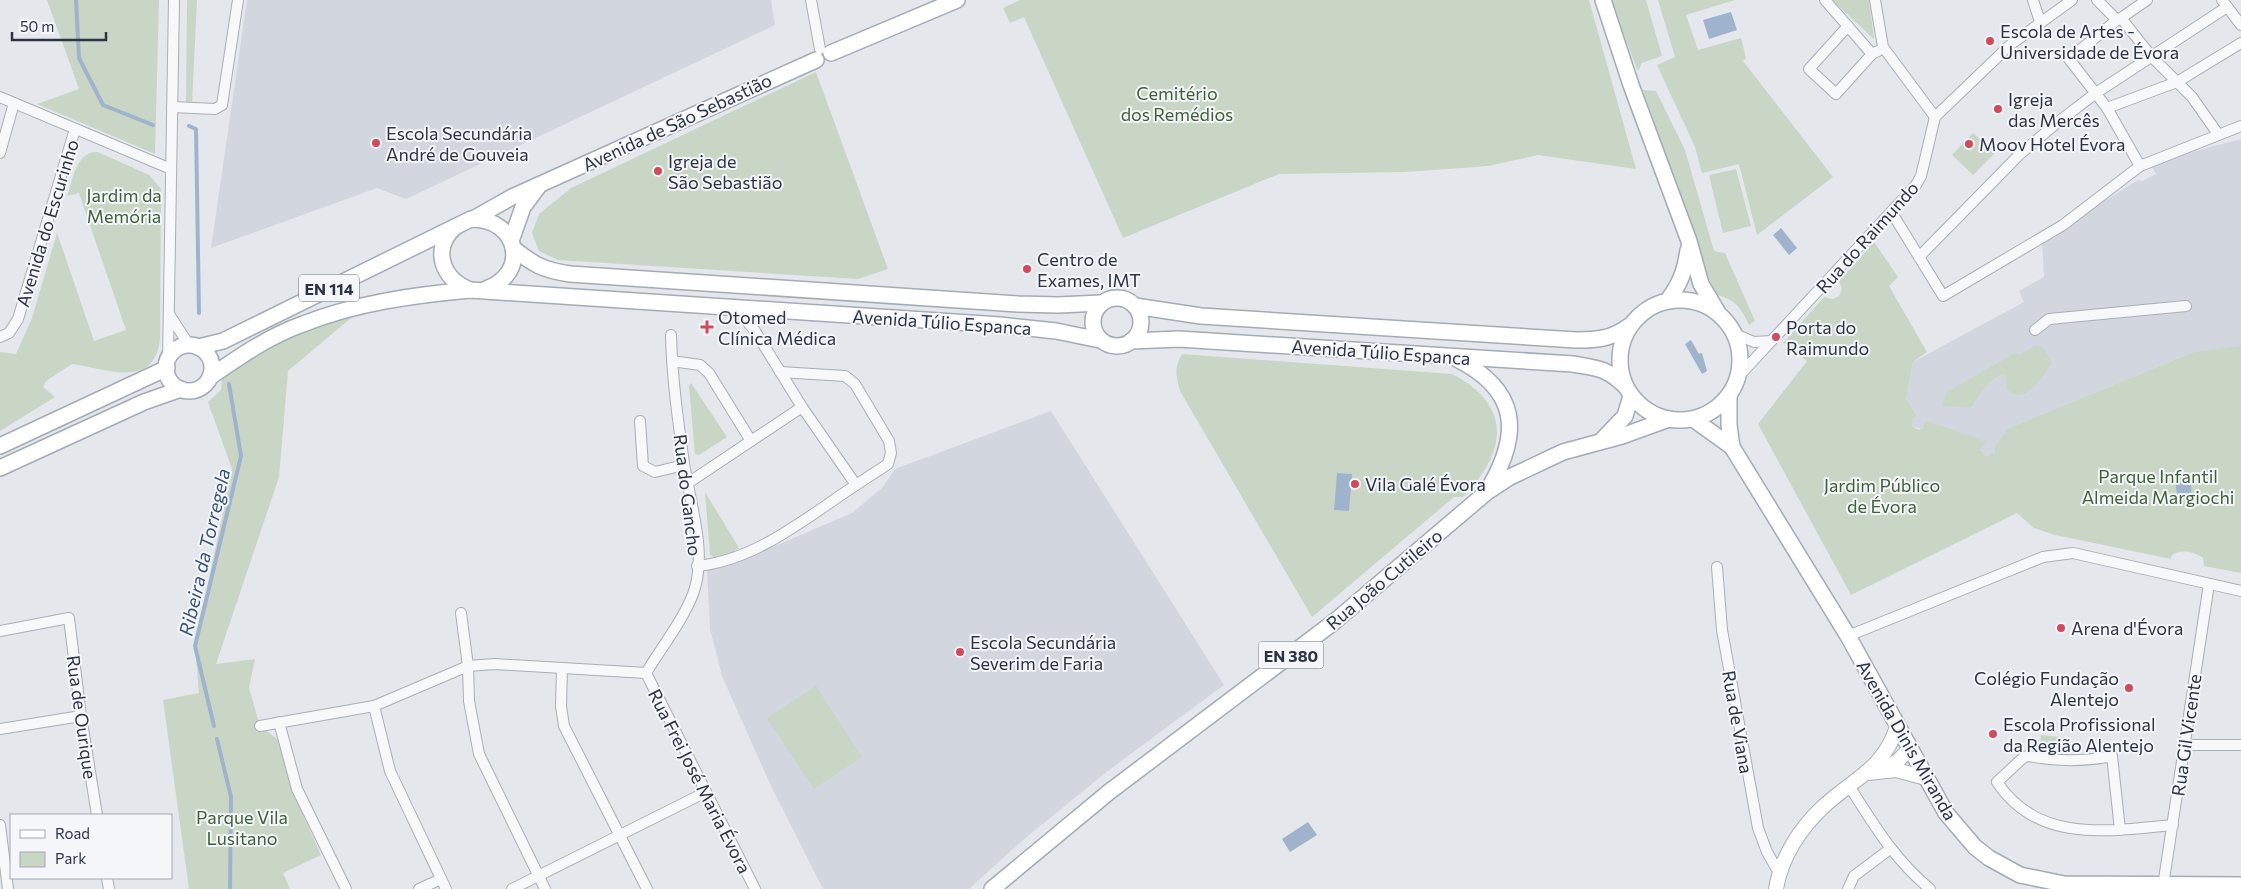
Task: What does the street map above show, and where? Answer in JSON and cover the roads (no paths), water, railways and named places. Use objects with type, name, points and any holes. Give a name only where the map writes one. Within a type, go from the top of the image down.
[{"type":"main road","name":"Avenida de São Sebastião","points":[[464,222],[512,197],[822,54],[957,0]]},
{"type":"main road","points":[[1603,0],[1631,85],[1689,241],[1701,284],[1718,313],[1735,334],[1740,348],[1741,363],[1738,377],[1728,396],[1718,406],[1693,419],[1669,419],[1641,406],[1628,391],[1620,371],[1622,340],[1629,326],[1653,306],[1668,300],[1686,300],[1703,304],[1718,313]]},
{"type":"main road","name":"Avenida de São Sebastião","points":[[512,245],[523,207],[539,186]]},
{"type":"main road","name":"Avenida Túlio Espanca","points":[[1628,391],[1614,374],[1603,369],[1573,364],[1180,339],[1131,342],[1114,346],[1100,340],[1056,331],[1008,325],[477,290],[459,285],[450,278],[443,261],[444,243],[449,233],[464,222],[492,222],[501,227],[512,245],[532,263],[547,271],[570,274],[1018,304],[1101,303],[1113,297],[1122,298],[1135,306],[1201,316],[1568,340],[1601,340],[1616,336],[1629,326]]},
{"type":"main road","name":"EN 114","points":[[194,346],[223,341],[464,222]]},
{"type":"main road","points":[[1668,300],[1680,284],[1686,269],[1689,241]]},
{"type":"main road","name":"Avenida Túlio Espanca","points":[[0,468],[144,402],[181,389],[194,390],[201,388],[210,377],[247,351],[302,324],[362,306],[429,294],[477,290],[495,286],[507,275],[514,259],[512,245]]},
{"type":"main road","points":[[1100,340],[1095,333],[1093,317],[1101,303]]},
{"type":"main road","points":[[1131,342],[1140,328],[1140,312],[1135,306]]},
{"type":"main road","points":[[0,446],[167,363],[177,349],[194,346],[209,356],[212,370],[210,377]]},
{"type":"main road","points":[[1451,356],[1486,377],[1500,393],[1508,415],[1509,441],[1505,458],[1487,492]]},
{"type":"main road","points":[[167,363],[170,381],[181,389]]},
{"type":"main road","name":"Rua João Cutileiro","points":[[1600,441],[1625,416],[1628,391]]},
{"type":"main road","name":"Avenida Dinis Miranda","points":[[1728,396],[1732,446]]},
{"type":"main road","name":"Rua João Cutileiro","points":[[992,889],[1109,792],[1334,622],[1487,492],[1534,464],[1563,452],[1669,419]]},
{"type":"main road","name":"Avenida Dinis Miranda","points":[[1693,419],[1732,446],[1848,636],[1946,813],[1975,847],[1989,858],[2020,875],[2064,884],[2241,885]]},
{"type":"street","points":[[167,363],[174,0]]},
{"type":"street","points":[[172,107],[214,109],[222,105],[238,0]]},
{"type":"street","points":[[811,0],[822,54]]},
{"type":"street","points":[[1825,0],[1872,54]]},
{"type":"street","points":[[1875,0],[1883,48],[1935,117],[2010,45],[2072,0]]},
{"type":"street","points":[[2033,0],[2040,22]]},
{"type":"street","points":[[2097,0],[2119,19],[2152,57],[2192,97],[2218,134]]},
{"type":"street","points":[[2140,166],[2107,108],[2069,59],[2119,19],[2147,0]]},
{"type":"street","points":[[1918,257],[2019,155],[2096,93],[2152,57],[2225,2],[2241,26]]},
{"type":"street","points":[[1848,26],[1809,69],[1836,94],[1872,54],[1883,48]]},
{"type":"street","points":[[2107,108],[2177,82],[2241,43]]},
{"type":"street","points":[[0,97],[171,169]]},
{"type":"street","points":[[0,153],[14,103]]},
{"type":"street","name":"Rua do Raimundo","points":[[1738,377],[1916,185],[1921,176],[1935,117]]},
{"type":"street","points":[[1892,213],[1943,296],[2063,225],[2140,166],[2241,126]]},
{"type":"street","name":"Avenida do Escurinho","points":[[0,338],[9,333],[18,319],[75,129]]},
{"type":"street","points":[[2035,330],[2049,319],[2186,306]]},
{"type":"street","points":[[736,308],[755,331],[802,407],[856,485]]},
{"type":"street","points":[[755,331],[759,316],[773,310]]},
{"type":"street","points":[[169,314],[194,346]]},
{"type":"street","points":[[1735,334],[1754,342],[1771,341]]},
{"type":"street","name":"Rua do Gancho","points":[[646,672],[686,609],[693,594],[697,566],[696,533],[684,465],[672,361],[671,335]]},
{"type":"street","points":[[672,361],[700,365],[709,373],[750,441]]},
{"type":"street","points":[[697,566],[720,563],[740,556],[777,537],[888,464],[891,453],[889,441],[856,384],[845,376],[780,372]]},
{"type":"street","points":[[688,483],[802,407]]},
{"type":"street","points":[[640,421],[643,466],[655,472],[684,465]]},
{"type":"street","points":[[1848,636],[2043,557],[2073,554],[2241,591]]},
{"type":"street","name":"Rua de Viana","points":[[1717,566],[1722,630],[1754,810],[1762,842],[1779,873]]},
{"type":"street","name":"Rua Gil Vicente","points":[[2163,886],[2209,584]]},
{"type":"street","points":[[461,613],[468,666],[469,701],[479,754],[545,889]]},
{"type":"street","name":"Rua de Ourique","points":[[0,631],[69,618],[81,716],[97,814]]},
{"type":"street","points":[[260,726],[374,706],[468,666],[495,664],[646,672]]},
{"type":"street","points":[[562,668],[561,706],[564,726],[647,889]]},
{"type":"street","name":"Rua Frei José Maria Évora","points":[[646,672],[755,889]]},
{"type":"street","points":[[374,706],[380,741],[390,771],[446,889]]},
{"type":"street","points":[[0,729],[81,716]]},
{"type":"street","points":[[280,722],[298,789],[346,889]]},
{"type":"street","points":[[1776,889],[1779,873],[1795,840],[1805,826],[1824,806],[1868,773],[1885,755],[1897,727]]},
{"type":"street","points":[[2185,745],[2241,745]]},
{"type":"street","points":[[1868,773],[1897,762],[1910,748]]},
{"type":"street","points":[[2120,830],[2112,756],[2089,761],[2065,762],[2029,756],[2024,757],[1997,782],[2009,800],[2047,824],[2076,829],[2120,830],[2173,825]]},
{"type":"street","points":[[1868,773],[1896,770],[1926,778]]},
{"type":"street","points":[[1849,786],[1890,849],[1910,872],[1930,889]]},
{"type":"street","points":[[512,889],[706,792]]},
{"type":"street","points":[[0,825],[8,889]]},
{"type":"street","points":[[1848,889],[1854,876],[1890,849]]},
{"type":"street","points":[[419,889],[441,879]]},
{"type":"water","points":[[1731,12],[1737,30],[1709,39],[1703,20]]},
{"type":"water","points":[[1781,228],[1797,248],[1789,255],[1773,235]]},
{"type":"water","points":[[1691,340],[1699,354],[1702,353],[1707,371],[1702,374],[1685,344]]},
{"type":"water","points":[[1337,473],[1352,474],[1349,511],[1334,510]]},
{"type":"water","points":[[2180,475],[2186,475],[2191,484],[2187,500],[2179,497],[2177,491],[2176,482]]},
{"type":"water","points":[[1308,822],[1317,835],[1290,852],[1282,839]]},
{"type":"waterway","points":[[76,0],[79,58],[103,105],[153,125]]},
{"type":"waterway","points":[[189,126],[196,129],[199,313]]},
{"type":"waterway","name":"Ribeira da Torregela","points":[[214,726],[195,646],[241,456],[229,384]]},
{"type":"waterway","name":"Ribeira da Torregela","points":[[217,739],[231,797],[230,889]]},
{"type":"place","name":"Escola de Artes - Universidade de Évora","points":[[1990,41]]},
{"type":"place","name":"Igreja das Mercês","points":[[1998,109]]},
{"type":"place","name":"Escola Secundária André de Gouveia","points":[[376,143]]},
{"type":"place","name":"Moov Hotel Évora","points":[[1969,144]]},
{"type":"place","name":"Igreja de São Sebastião","points":[[658,171]]},
{"type":"place","name":"Centro de Exames, IMT","points":[[1027,269]]},
{"type":"place","name":"Otomed Clínica Médica","points":[[707,327]]},
{"type":"place","name":"Porta do Raimundo","points":[[1776,337]]},
{"type":"place","name":"Vila Galé Évora","points":[[1355,484]]},
{"type":"place","name":"Arena d'Évora","points":[[2061,628]]},
{"type":"place","name":"Escola Secundária Severim de Faria","points":[[960,652]]},
{"type":"place","name":"Colégio Fundação Alentejo","points":[[2129,688]]},
{"type":"place","name":"Escola Profissional da Região Alentejo","points":[[1993,734]]},
{"type":"park label","name":"Cemitério dos Remédios","points":[[1177,104]]},
{"type":"park label","name":"Jardim da Memória","points":[[124,205]]},
{"type":"park label","name":"Parque Infantil Almeida Margiochi","points":[[2158,486]]},
{"type":"park label","name":"Jardim Público de Évora","points":[[1882,495]]},
{"type":"park label","name":"Parque Vila Lusitano","points":[[242,828]]}]
